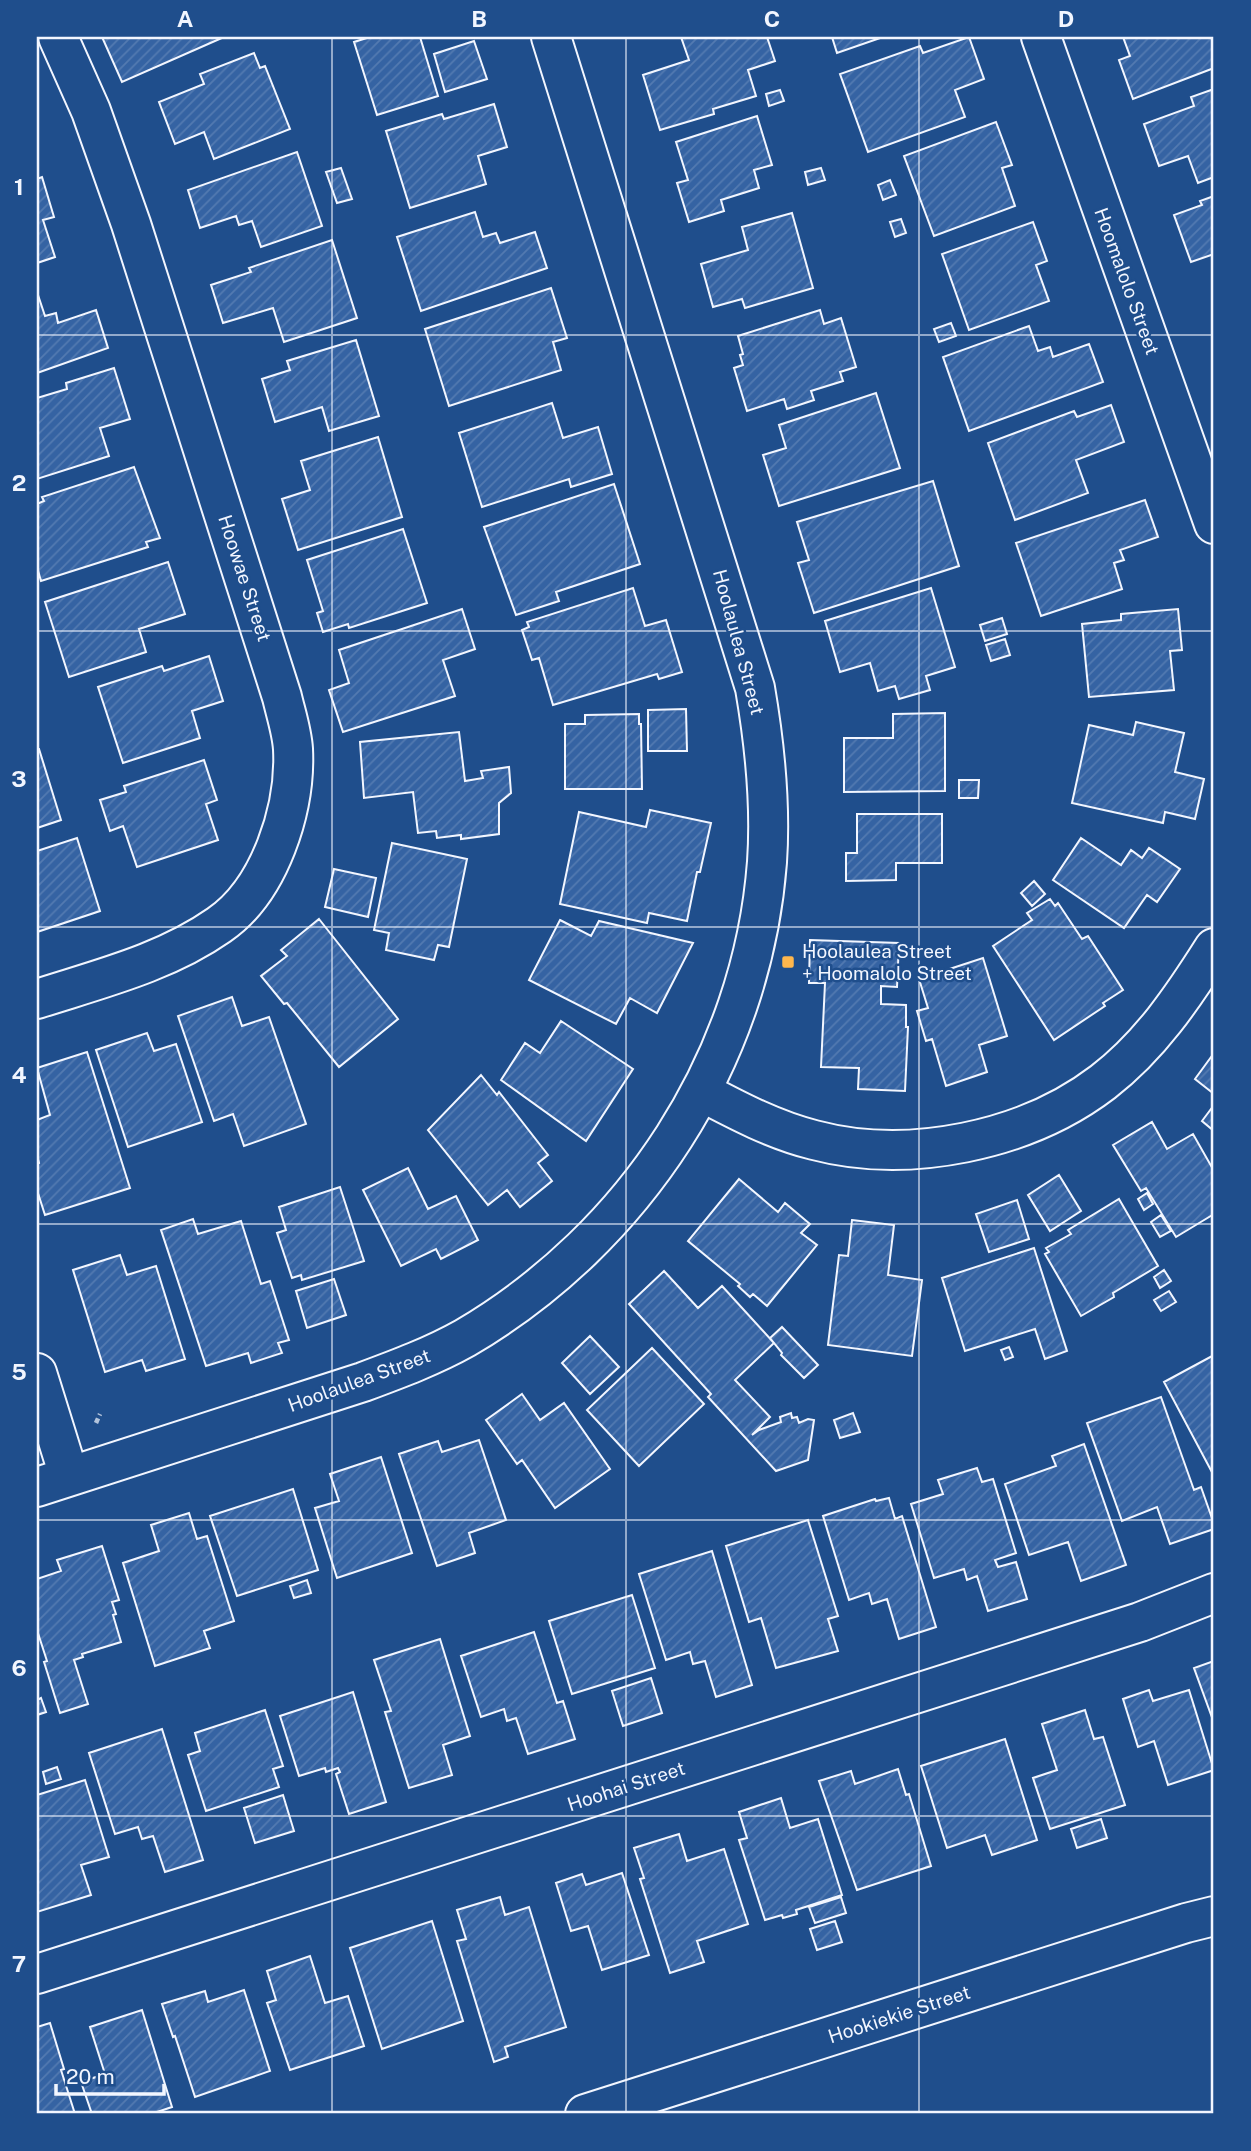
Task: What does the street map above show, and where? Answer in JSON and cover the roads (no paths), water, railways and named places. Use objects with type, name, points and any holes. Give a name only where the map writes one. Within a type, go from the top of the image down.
[{"type":"street","name":"Hoowae Street","points":[[37,999],[147,963],[193,942],[222,924],[245,900],[268,866],[282,831],[291,791],[293,748],[282,697],[131,224],[91,111],[58,37]]},
{"type":"street","name":"Hoolaulea Street","points":[[53,1481],[363,1382],[413,1363],[464,1338],[510,1308],[556,1273],[596,1236],[633,1195],[669,1147],[702,1092],[729,1031],[750,967],[767,862],[767,778],[755,688],[551,37]]},
{"type":"street","name":"Hoomalolo Street","points":[[1041,37],[1214,524]]},
{"type":"street","points":[[702,1092],[776,1127],[813,1140],[849,1148],[920,1150],[1003,1132],[1045,1116],[1080,1098],[1104,1081],[1162,1025],[1214,948]]},
{"type":"street","points":[[37,1373],[53,1481]]},
{"type":"street","name":"Hoohai Street","points":[[37,1974],[1140,1622],[1214,1593]]},
{"type":"street","name":"Hookiekie Street","points":[[585,2114],[682,2099],[1173,1927],[1214,1916]]},
{"type":"place","name":"Hoolaulea Street + Hoomalolo Street","points":[[788,962]]}]
